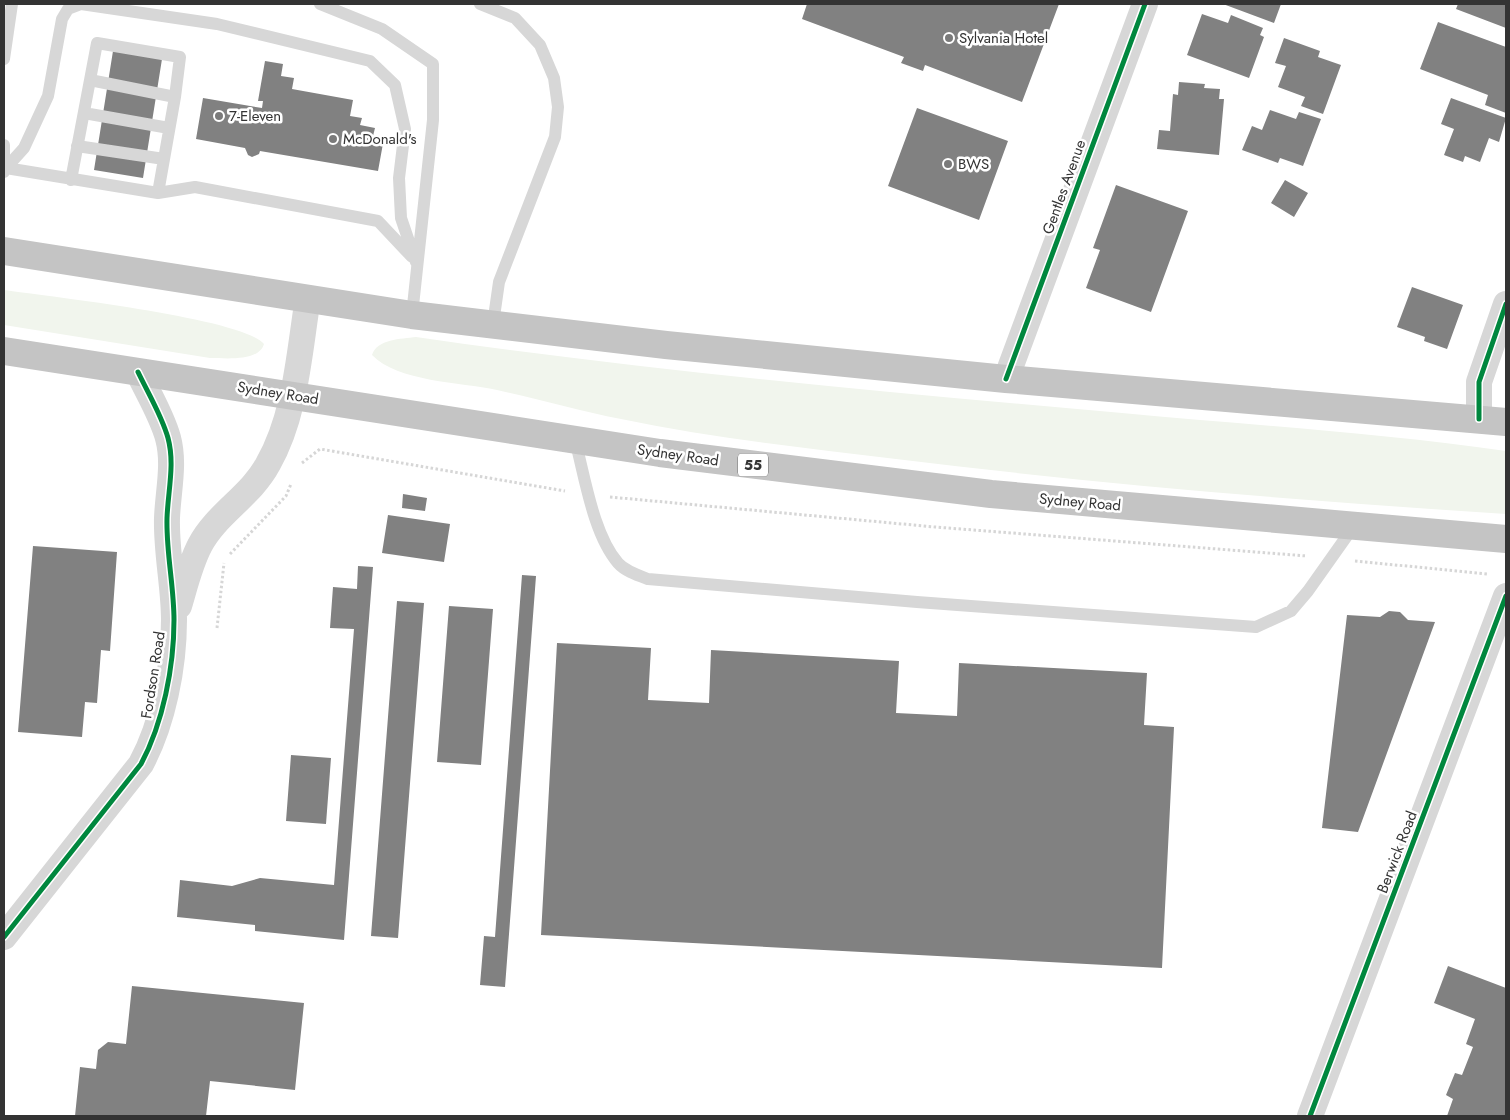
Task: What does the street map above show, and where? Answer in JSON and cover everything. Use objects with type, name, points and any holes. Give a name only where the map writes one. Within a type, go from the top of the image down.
[{"type":"highway","points":[[4,251],[412,315],[666,345],[1006,379],[1506,422]]},
{"type":"highway","name":"Sydney Road","points":[[4,351],[660,453],[991,494],[1506,539]]},
{"type":"street","name":"Gentles Avenue","points":[[1006,379],[1145,4]]},
{"type":"street","name":"Fordson Road","points":[[174,621],[200,544],[259,480],[269,464],[283,432],[292,395],[308,298]]},
{"type":"street","points":[[1479,419],[1479,382],[1506,304]]},
{"type":"street","name":"Fordson Road","points":[[4,937],[141,764],[160,720],[165,697],[174,621],[167,519],[172,459],[168,436],[138,372]]},
{"type":"street","name":"Berwick Road","points":[[1310,1116],[1506,596]]},
{"type":"lane","points":[[4,59],[12,4]]},
{"type":"lane","points":[[5,171],[24,148],[48,96],[62,19],[68,9],[81,4],[217,24],[370,61],[395,86],[405,129],[399,178],[401,218],[416,262]]},
{"type":"lane","points":[[320,4],[382,29],[433,64],[433,120],[427,193],[416,262],[412,315]]},
{"type":"lane","points":[[480,4],[515,18],[540,44],[554,78],[558,107],[555,137],[499,282],[493,324]]},
{"type":"lane","points":[[71,180],[97,42],[180,56],[175,97],[158,193]]},
{"type":"lane","points":[[90,80],[175,97]]},
{"type":"lane","points":[[84,113],[169,128]]},
{"type":"lane","points":[[4,145],[5,171]]},
{"type":"lane","points":[[77,146],[164,159]]},
{"type":"lane","points":[[5,171],[158,193],[194,187],[378,221],[416,262]]},
{"type":"lane","points":[[575,440],[589,494],[608,550],[619,564],[634,575],[648,578],[1256,627],[1291,610],[1354,526]]},
{"type":"path","points":[[298,466],[320,449],[589,494],[749,511],[1331,558],[1493,574]]},
{"type":"path","points":[[217,628],[225,559],[286,496],[292,481]]},
{"type":"shaded area","points":[[4,290],[184,317],[249,334],[264,344],[256,354],[249,356],[241,358],[210,358],[4,325]]},
{"type":"shaded area","points":[[416,337],[768,380],[1363,434],[1506,451],[1506,514],[1124,484],[793,447],[689,432],[606,416],[497,390],[413,376],[383,364],[372,355],[384,343],[397,339]]},
{"type":"building","name":"Sylvania Hotel","points":[[807,4],[1059,4],[1022,102],[925,65],[923,71],[901,63],[904,57],[802,19]]},
{"type":"building","points":[[1223,4],[1281,4],[1274,23]]},
{"type":"building","points":[[1458,4],[1506,4],[1506,28],[1456,9]]},
{"type":"building","points":[[1202,14],[1228,23],[1231,15],[1263,28],[1260,35],[1264,37],[1249,78],[1187,55]]},
{"type":"building","points":[[1438,22],[1506,47],[1506,113],[1485,105],[1488,95],[1420,69]]},
{"type":"building","points":[[1284,38],[1320,51],[1318,57],[1341,65],[1323,114],[1301,106],[1305,97],[1278,87],[1286,66],[1275,63]]},
{"type":"building","points":[[113,51],[162,59],[143,178],[94,170]]},
{"type":"building","points":[[265,61],[283,64],[281,76],[294,78],[292,89],[353,100],[350,116],[362,118],[360,125],[375,128],[373,136],[384,138],[378,171],[260,151],[259,154],[252,157],[248,155],[245,148],[196,139],[203,98],[262,108],[263,101],[258,101]]},
{"type":"building","points":[[1179,82],[1205,84],[1204,88],[1220,89],[1219,99],[1224,99],[1219,155],[1157,149],[1159,130],[1170,131],[1173,94],[1178,95]]},
{"type":"building","points":[[1451,98],[1506,118],[1499,142],[1489,138],[1480,162],[1465,156],[1463,162],[1444,155],[1454,129],[1441,124]]},
{"type":"building","name":"BWS","points":[[917,108],[1008,141],[979,220],[888,186]]},
{"type":"building","points":[[1270,110],[1296,119],[1299,112],[1321,119],[1303,166],[1280,158],[1278,163],[1242,150],[1252,126],[1262,130]]},
{"type":"building","points":[[1285,180],[1308,193],[1294,217],[1271,203]]},
{"type":"building","points":[[1116,185],[1188,211],[1151,312],[1086,288],[1100,250],[1093,248]]},
{"type":"building","points":[[1412,287],[1463,305],[1447,349],[1424,341],[1425,337],[1397,327]]},
{"type":"building","points":[[403,494],[427,498],[425,511],[402,508]]},
{"type":"building","points":[[388,515],[450,524],[444,562],[382,553]]},
{"type":"building","points":[[33,546],[117,552],[110,651],[101,650],[97,703],[85,702],[82,737],[18,732]]},
{"type":"building","points":[[358,566],[373,567],[344,940],[255,931],[255,925],[177,917],[180,880],[232,886],[260,878],[334,885],[354,629],[330,628],[333,587],[357,589]]},
{"type":"building","points":[[522,575],[536,576],[505,987],[480,985],[484,936],[495,937]]},
{"type":"building","points":[[397,601],[424,603],[398,938],[371,936]]},
{"type":"building","points":[[449,606],[493,609],[481,765],[437,762]]},
{"type":"building","points":[[1389,611],[1400,612],[1408,620],[1435,622],[1358,832],[1322,828],[1347,615],[1380,617]]},
{"type":"building","points":[[557,643],[651,648],[648,700],[709,703],[711,650],[899,661],[896,713],[957,716],[959,663],[1147,673],[1144,725],[1174,727],[1162,968],[541,935]]},
{"type":"building","points":[[291,755],[331,758],[326,824],[286,821]]},
{"type":"building","points":[[1448,966],[1506,988],[1506,1116],[1447,1116],[1453,1099],[1446,1095],[1455,1073],[1462,1075],[1473,1047],[1466,1044],[1475,1019],[1434,1003]]},
{"type":"building","points":[[132,986],[304,1003],[295,1090],[210,1081],[206,1116],[75,1116],[80,1067],[96,1069],[98,1050],[108,1042],[126,1044]]},
{"type":"cycle path","points":[[1006,379],[1145,4]]},
{"type":"cycle path","points":[[1479,419],[1479,382],[1506,304]]},
{"type":"cycle path","points":[[4,937],[141,764],[149,748],[166,694],[172,657],[174,620],[167,531],[171,458],[168,438],[159,413],[138,372]]},
{"type":"cycle path","points":[[1310,1116],[1506,596]]},
{"type":"place","name":"Sylvania Hotel","points":[[949,38]]},
{"type":"place","name":"7-Eleven","points":[[219,116]]},
{"type":"place","name":"McDonald's","points":[[333,139]]},
{"type":"place","name":"BWS","points":[[948,164]]}]
